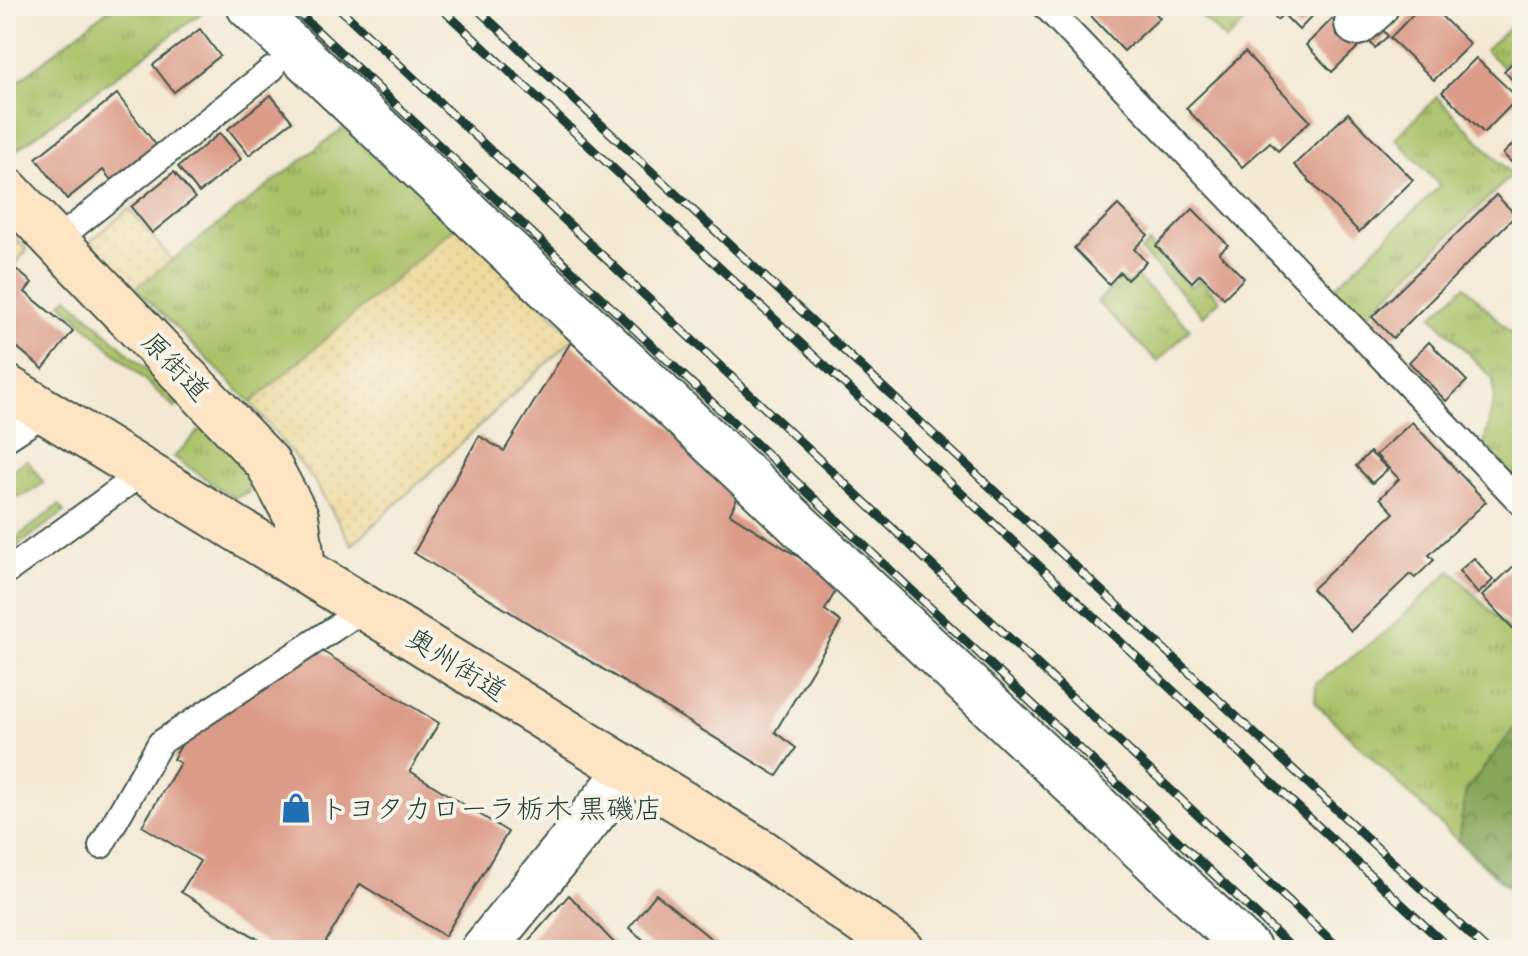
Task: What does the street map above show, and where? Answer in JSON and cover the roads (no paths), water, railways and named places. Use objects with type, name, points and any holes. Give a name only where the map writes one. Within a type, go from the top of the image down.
[{"type":"main road","name":"原街道","points":[[6,189],[267,462],[296,516],[303,567]]},
{"type":"main road","name":"奥州街道","points":[[6,387],[762,852],[902,950]]},
{"type":"street","points":[[249,6],[1249,950]]},
{"type":"street","points":[[483,950],[628,771]]},
{"type":"lane","points":[[1045,6],[1522,504]]},
{"type":"lane","points":[[56,241],[272,69]]},
{"type":"lane","points":[[6,439],[47,412]]},
{"type":"lane","points":[[6,572],[145,471]]},
{"type":"lane","points":[[101,846],[160,743],[367,607]]},
{"type":"railway","points":[[291,6],[1294,950]]},
{"type":"railway","points":[[337,6],[1341,950]]},
{"type":"railway","points":[[439,6],[1451,950]]},
{"type":"railway","points":[[474,6],[1487,950]]},
{"type":"place","name":"トヨタカローラ栃木 黒磯店","points":[[296,808]]}]
